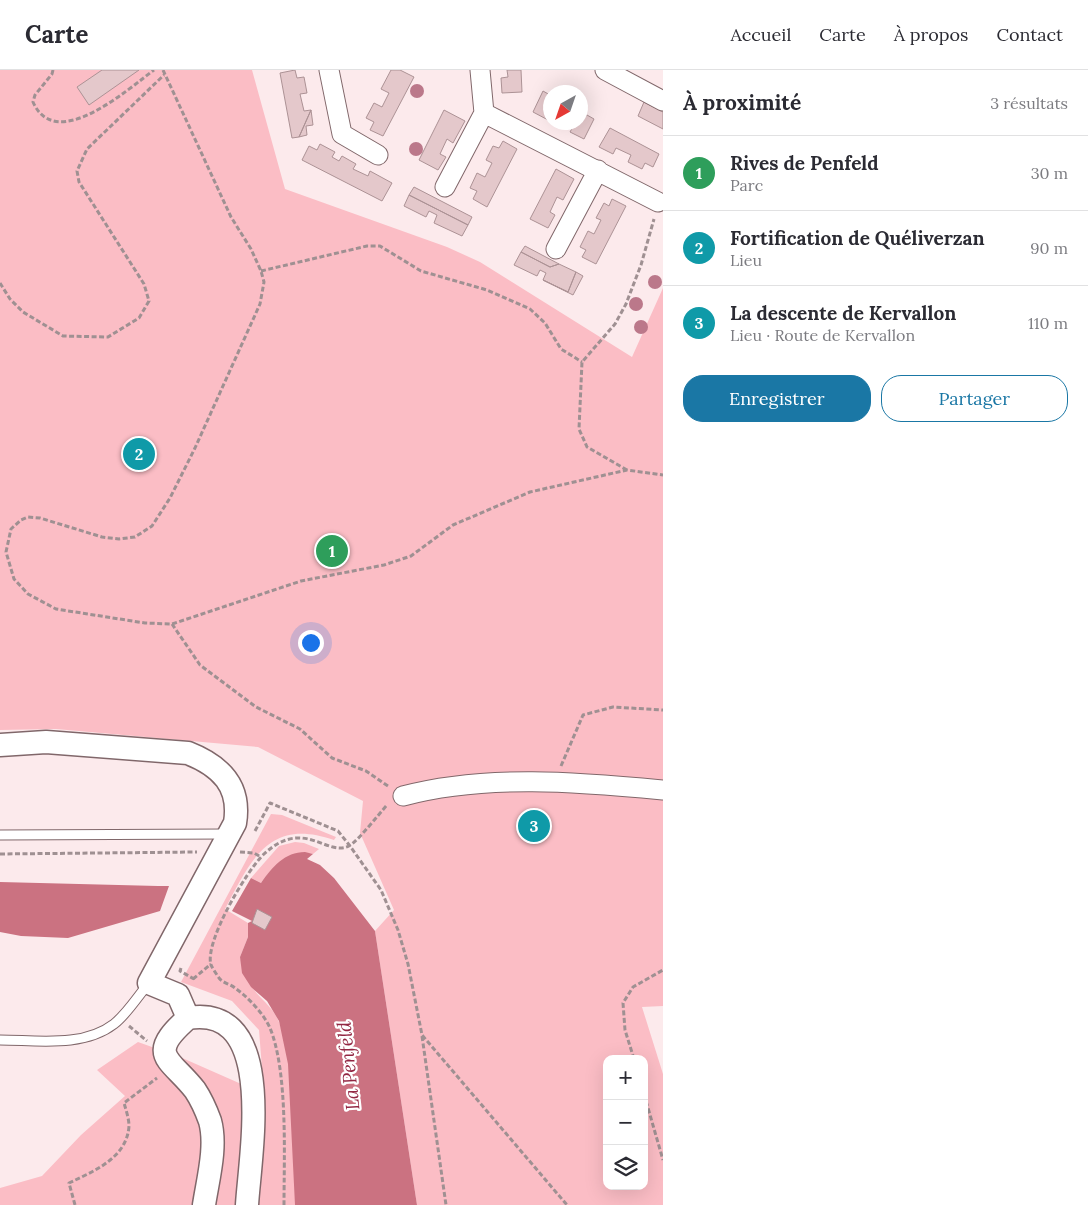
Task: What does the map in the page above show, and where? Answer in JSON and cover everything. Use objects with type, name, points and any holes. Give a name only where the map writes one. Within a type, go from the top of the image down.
[{"type":"street","points":[[329,70],[342,134],[378,155]]},
{"type":"street","points":[[445,187],[484,113],[480,70]]},
{"type":"street","points":[[605,70],[663,101]]},
{"type":"street","points":[[484,113],[598,170],[660,205]]},
{"type":"street","points":[[556,249],[598,170]]},
{"type":"street","points":[[0,745],[46,742],[188,753],[207,760],[229,783],[236,796],[237,811],[234,848],[149,983],[178,995],[188,1018]]},
{"type":"street","points":[[403,796],[430,789],[555,780],[663,790]]},
{"type":"street","points":[[204,1205],[212,1146],[210,1123],[204,1105],[194,1090],[169,1063],[164,1051],[168,1039],[188,1018],[209,1016],[222,1021],[232,1029],[241,1042],[248,1058],[252,1078],[253,1102],[247,1205]]},
{"type":"lane","points":[[0,835],[234,848]]},
{"type":"lane","points":[[0,1040],[62,1040],[99,1033],[121,1017],[149,983]]},
{"type":"path","points":[[53,70],[33,102],[43,116],[58,122],[95,113],[154,70]]},
{"type":"path","points":[[0,283],[10,299],[23,312],[63,336],[108,336],[138,318],[145,311],[149,301],[144,284],[79,182],[77,171],[87,149],[163,72],[231,217],[251,249],[261,271],[264,282],[260,304],[182,473],[152,526],[135,537],[120,539],[102,537],[40,518],[28,517],[11,529],[6,552],[14,579],[28,594],[56,609],[144,623],[172,624],[301,581],[384,565],[411,556],[453,525],[530,492],[627,470],[663,475]]},
{"type":"path","points":[[627,470],[587,447],[579,429],[582,362],[616,324],[626,304],[641,265],[660,205]]},
{"type":"path","points":[[261,271],[367,246],[380,246],[421,271],[487,290],[530,309],[545,323],[562,349],[582,362]]},
{"type":"path","points":[[172,624],[200,665],[248,701],[300,729],[332,758],[366,771],[403,796],[388,804],[350,846],[341,848],[305,838],[287,839],[273,846],[261,857],[247,875],[229,906]]},
{"type":"path","points":[[555,780],[583,715],[613,707],[663,710]]},
{"type":"path","points":[[252,835],[270,803],[338,831],[381,890],[398,930],[408,964],[422,1035],[446,1205]]},
{"type":"path","points":[[234,848],[244,852]]},
{"type":"path","points":[[234,848],[244,852]]},
{"type":"path","points":[[0,854],[234,848],[261,857]]},
{"type":"path","points":[[184,963],[180,971],[194,979]]},
{"type":"path","points":[[633,1055],[625,1030],[622,1012],[623,1003],[633,987],[663,970]]},
{"type":"path","points":[[121,1017],[150,1043]]},
{"type":"path","points":[[422,1035],[567,1205]]},
{"type":"path","points":[[75,1205],[69,1183],[105,1164],[124,1146],[129,1126],[124,1103],[160,1076]]},
{"type":"path","points":[[646,1100],[663,1160]]},
{"type":"path","points":[[657,1138],[663,1137]]},
{"type":"shaded area","points":[[0,70],[252,70],[285,189],[447,247],[480,262],[632,357],[663,288],[663,1006],[642,1007],[663,1074],[663,1205],[417,1205],[375,931],[394,910],[360,833],[363,801],[258,747],[56,729],[0,730]]},
{"type":"shaded area","points":[[271,814],[282,815],[336,837],[334,840],[312,834],[293,834],[278,839],[265,848],[254,860],[225,909],[248,923],[248,937],[240,957],[251,985],[276,1016],[285,1041],[294,1112],[295,1205],[0,1205],[0,1188],[42,1176],[81,1135],[125,1096],[97,1070],[138,1042],[180,1057],[264,1094],[259,1030],[232,1001],[181,982]]},
{"type":"shaded area","points":[[295,842],[304,843],[319,849],[313,854],[297,854],[283,860],[261,883],[251,878],[279,846]]},
{"type":"water","name":"La Penfeld","points":[[305,852],[313,854],[307,859],[320,865],[334,878],[375,931],[417,1205],[295,1205],[288,1064],[279,1021],[267,1001],[251,987],[242,973],[240,957],[248,937],[248,923],[252,921],[232,911],[251,878],[261,883],[270,871],[285,858]]},
{"type":"water","points":[[0,882],[169,886],[160,911],[68,938],[21,936],[0,932]]},
{"type":"building","points":[[102,70],[139,70],[89,105],[77,87]]},
{"type":"building","points":[[295,70],[297,78],[304,77],[307,93],[300,94],[304,111],[311,110],[299,137],[292,138],[280,73]]},
{"type":"building","points":[[391,70],[400,70],[414,77],[383,136],[370,130],[374,122],[366,118],[374,103],[382,107],[389,93],[381,89]]},
{"type":"building","points":[[507,70],[521,70],[522,92],[502,93],[501,78],[508,77]]},
{"type":"building","points":[[543,91],[543,117],[533,112]]},
{"type":"building","points":[[644,102],[663,112],[663,129],[638,116]]},
{"type":"building","points":[[311,110],[313,125],[306,126],[307,135],[299,137]]},
{"type":"building","points":[[444,110],[465,121],[453,143],[447,139],[440,154],[446,157],[438,170],[419,160]]},
{"type":"building","points":[[588,116],[594,119],[584,139],[570,132],[571,130],[588,130]]},
{"type":"building","points":[[610,128],[659,154],[653,167],[645,163],[642,169],[628,162],[631,155],[616,148],[613,154],[599,147]]},
{"type":"building","points":[[503,141],[517,149],[487,207],[473,199],[477,191],[470,188],[477,173],[485,177],[492,163],[486,160],[493,146],[499,148]]},
{"type":"building","points":[[320,144],[335,152],[332,157],[339,161],[342,156],[356,164],[353,169],[368,176],[370,171],[392,183],[382,201],[302,160],[309,146],[317,150]]},
{"type":"building","points":[[556,169],[574,179],[563,200],[557,197],[550,212],[555,215],[548,228],[530,219]]},
{"type":"building","points":[[414,187],[472,217],[468,225],[409,195]]},
{"type":"building","points":[[409,195],[468,225],[462,236],[434,223],[437,215],[429,211],[426,217],[404,206]]},
{"type":"building","points":[[612,199],[626,206],[596,264],[582,257],[586,250],[580,247],[588,231],[594,234],[601,220],[596,218],[604,203],[609,206]]},
{"type":"building","points":[[525,246],[559,264],[550,267],[521,252]]},
{"type":"building","points":[[521,252],[550,267],[559,264],[576,272],[568,292],[543,280],[546,273],[540,270],[537,276],[514,265]]},
{"type":"building","points":[[576,272],[583,276],[573,295],[543,280],[568,292]]},
{"type":"building","points":[[525,818],[545,820],[543,836],[524,832]]},
{"type":"building","points":[[257,909],[272,917],[265,930],[252,923]]},
{"type":"place","name":"Fortification de Quéliverzan","points":[[139,454]]},
{"type":"place","name":"Rives de Penfeld","points":[[332,551]]},
{"type":"place","name":"La descente de Kervallon","points":[[534,826]]}]
